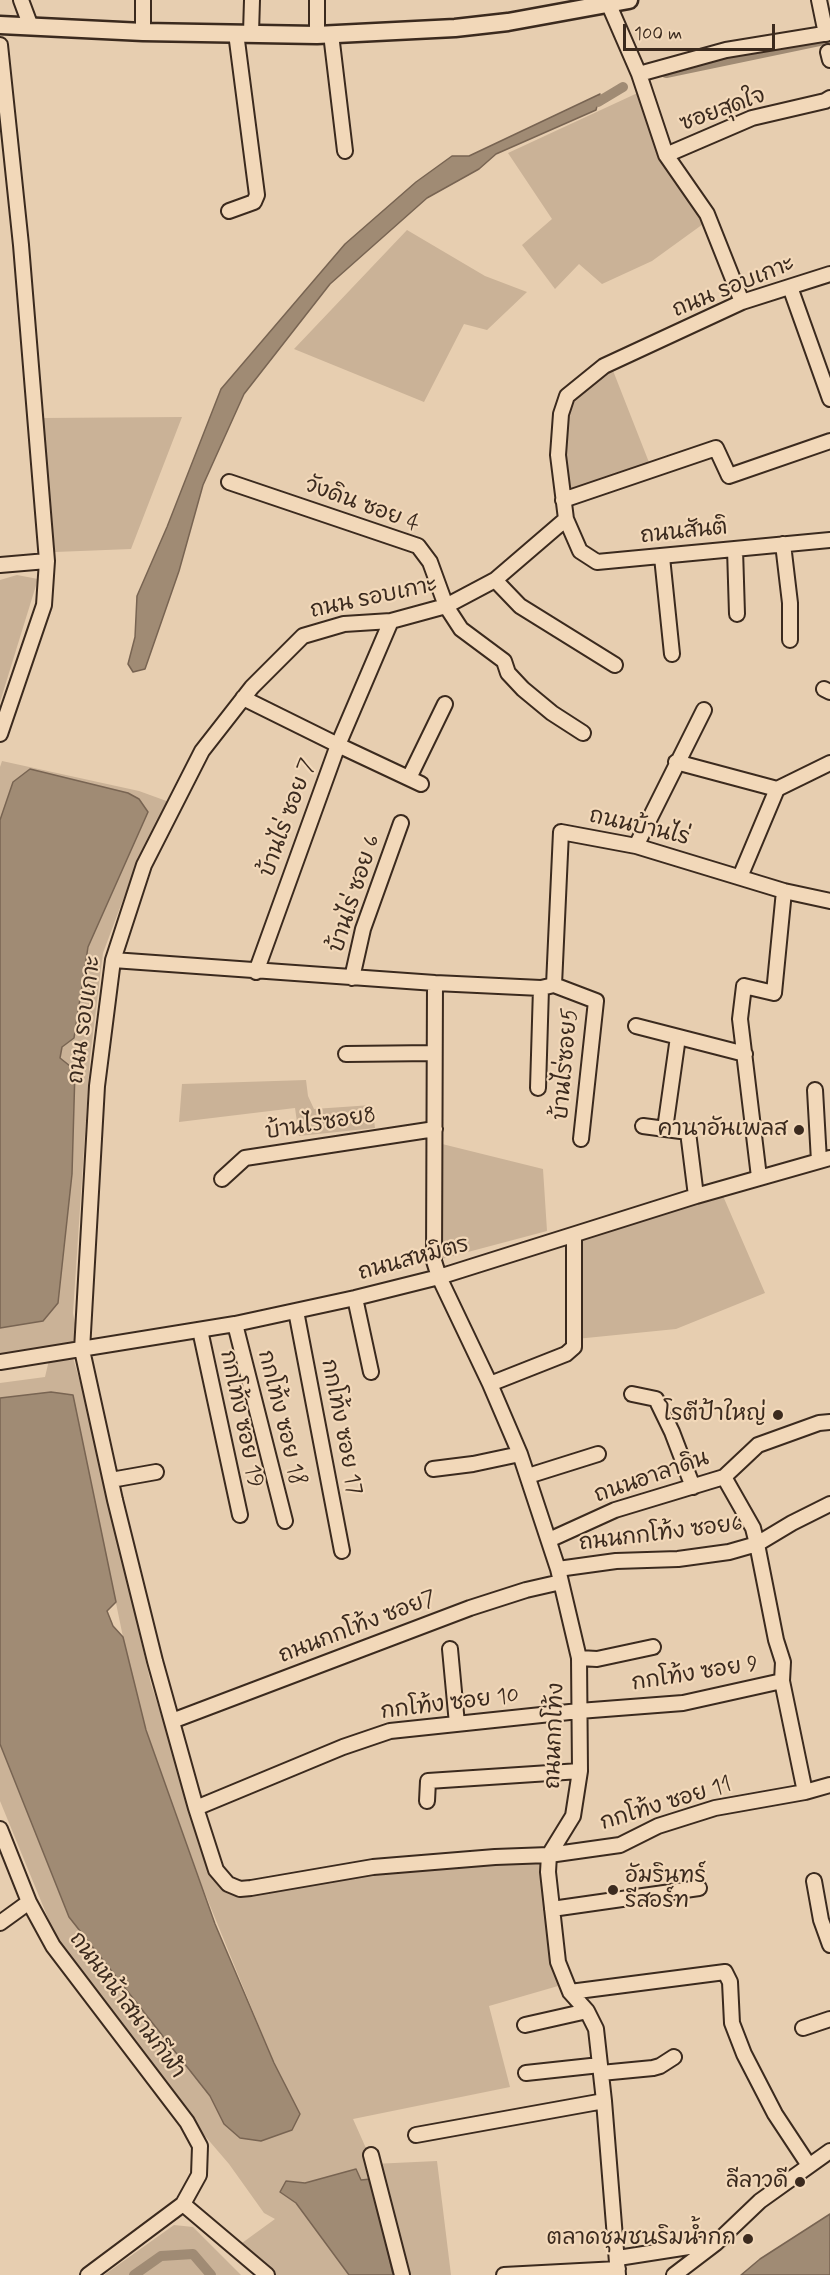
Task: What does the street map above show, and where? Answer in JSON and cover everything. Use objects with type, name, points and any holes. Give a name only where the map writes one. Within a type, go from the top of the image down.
[{"type":"main road","points":[[0,26],[143,32],[324,34],[465,27],[508,22],[629,0]]},
{"type":"street","points":[[21,0],[31,27]]},
{"type":"street","points":[[143,0],[143,32]]},
{"type":"street","points":[[229,211],[254,202],[256,195],[243,33],[252,0]]},
{"type":"street","points":[[317,0],[345,151]]},
{"type":"street","points":[[639,74],[726,50],[828,33],[819,0]]},
{"type":"street","points":[[609,5],[639,74],[666,155],[707,214],[742,302]]},
{"type":"street","points":[[0,45],[6,169],[47,561],[44,604],[0,734]]},
{"type":"street","name":"ซอยสุดใจ","points":[[666,155],[752,118],[830,98]]},
{"type":"street","name":"ถนน รอบเกาะ","points":[[196,1808],[111,1480],[82,1350],[97,1086],[113,960],[144,865],[202,751],[243,698],[303,636],[344,624],[391,621],[446,606],[495,580],[566,519],[558,455],[561,414],[567,396],[604,366],[742,302],[830,274]]},
{"type":"street","points":[[790,287],[830,399]]},
{"type":"street","points":[[563,500],[716,448],[729,476],[830,441]]},
{"type":"street","name":"วังดิน ซอย 4","points":[[229,482],[418,546],[430,562],[446,606],[460,629],[504,661],[508,673],[523,689],[552,713],[584,733]]},
{"type":"street","name":"ถนนสันติ","points":[[566,519],[580,551],[597,562],[830,540]]},
{"type":"street","points":[[783,544],[790,603],[790,640]]},
{"type":"street","points":[[735,549],[737,614]]},
{"type":"street","points":[[662,557],[672,654]]},
{"type":"street","points":[[0,565],[47,561]]},
{"type":"street","points":[[495,580],[520,606],[615,665]]},
{"type":"street","points":[[391,621],[338,745],[415,781],[444,704]]},
{"type":"street","name":"บ้านไร่ ซอย 7","points":[[243,698],[338,745],[256,972]]},
{"type":"street","points":[[636,846],[704,710]]},
{"type":"street","points":[[676,762],[777,789]]},
{"type":"street","points":[[740,877],[777,789],[830,763]]},
{"type":"street","name":"บ้านไร่ ซอย 6","points":[[352,978],[363,929],[401,823]]},
{"type":"street","name":"ถนนบ้านไร่","points":[[548,986],[561,832],[636,846],[784,891],[830,901]]},
{"type":"street","points":[[759,1177],[740,1019],[744,986],[774,993],[784,891]]},
{"type":"street","points":[[113,960],[435,983],[548,986],[538,1088]]},
{"type":"street","points":[[435,983],[434,1261],[439,1277]]},
{"type":"street","name":"บ้านไร่ซอย5","points":[[548,986],[596,1001],[581,1139]]},
{"type":"street","points":[[636,1026],[745,1054]]},
{"type":"street","points":[[665,1129],[678,1037]]},
{"type":"street","points":[[346,1054],[434,1053]]},
{"type":"street","points":[[816,1090],[824,1159]]},
{"type":"street","points":[[643,1126],[688,1132],[696,1196]]},
{"type":"street","name":"บ้านไร่ซอย8","points":[[222,1179],[245,1158],[435,1129]]},
{"type":"street","name":"ถนนสหมิตร","points":[[0,1362],[235,1324],[355,1298],[439,1277],[696,1196],[824,1159]]},
{"type":"street","points":[[490,1384],[566,1354],[574,1347],[574,1236]]},
{"type":"street","name":"ถนนกกโท้ง","points":[[439,1277],[490,1384],[520,1454],[560,1575],[579,1658],[580,1771],[573,1816],[549,1855]]},
{"type":"street","points":[[355,1298],[370,1372]]},
{"type":"street","name":"กกโท้ง ซอย 17","points":[[296,1311],[342,1551]]},
{"type":"street","name":"กกโท้ง ซอย 18","points":[[235,1324],[285,1521]]},
{"type":"street","name":"กกโท้ง ซอย 19","points":[[200,1330],[240,1515]]},
{"type":"street","points":[[632,1394],[656,1399],[672,1432],[693,1486]]},
{"type":"street","name":"ถนนอาลาดิน","points":[[549,1540],[615,1510],[724,1477],[758,1445],[830,1422]]},
{"type":"street","points":[[433,1469],[473,1464],[520,1454]]},
{"type":"street","points":[[528,1476],[598,1454]]},
{"type":"street","points":[[111,1480],[156,1472]]},
{"type":"street","points":[[724,1477],[753,1528],[776,1640],[783,1662],[782,1681],[805,1792]]},
{"type":"street","name":"ถนนกกโท้ง ซอย6","points":[[560,1575],[616,1561],[729,1552],[757,1544],[830,1504]]},
{"type":"street","name":"ถนนกกโท้ง ซอย7","points":[[172,1721],[470,1608],[526,1590],[560,1575]]},
{"type":"street","points":[[579,1658],[597,1659],[653,1647]]},
{"type":"street","points":[[450,1649],[457,1724]]},
{"type":"street","name":"กกโท้ง ซอย 9","points":[[579,1711],[683,1703],[782,1681]]},
{"type":"street","name":"กกโท้ง ซอย 10","points":[[196,1808],[368,1737],[390,1731],[579,1711]]},
{"type":"street","points":[[428,1801],[428,1781],[580,1771]]},
{"type":"street","name":"กกโท้ง ซอย 11","points":[[196,1808],[216,1870],[228,1884],[240,1888],[373,1867],[549,1855],[620,1845],[658,1826],[716,1808],[805,1792],[830,1785]]},
{"type":"street","name":"ถนนหน้าสนามกีฬา","points":[[0,1829],[29,1902],[53,1946],[187,2122],[200,2146],[199,2175],[183,2204]]},
{"type":"street","points":[[549,1855],[548,1872],[558,1962],[570,1992],[586,2011],[596,2029],[618,2267]]},
{"type":"street","points":[[813,1881],[820,1920],[830,1945]]},
{"type":"street","points":[[552,1909],[699,1888]]},
{"type":"street","points":[[0,1923],[29,1902]]},
{"type":"street","points":[[570,1992],[725,1972],[730,1982],[732,2023],[744,2054],[776,2114],[808,2164]]},
{"type":"street","points":[[525,2025],[586,2011]]},
{"type":"street","points":[[803,2028],[830,2019]]},
{"type":"street","points":[[526,2073],[652,2068],[674,2057]]},
{"type":"street","points":[[416,2135],[604,2100]]},
{"type":"street","points":[[674,2275],[716,2243],[760,2201],[808,2164],[830,2151]]},
{"type":"street","points":[[371,2155],[402,2275]]},
{"type":"street","points":[[88,2275],[183,2204],[267,2275]]},
{"type":"street","points":[[504,2275],[618,2267],[716,2243]]},
{"type":"shaded area","points":[[644,90],[664,156],[710,219],[652,261],[602,284],[579,264],[555,289],[522,245],[552,219],[508,153]]},
{"type":"shaded area","points":[[600,94],[596,110],[496,154],[479,169],[427,198],[330,284],[244,394],[203,485],[179,571],[145,669],[133,672],[128,664],[135,637],[137,596],[167,527],[221,389],[345,244],[416,182],[452,156],[469,156]]},
{"type":"shaded area","points":[[407,230],[485,276],[527,292],[487,330],[464,324],[424,402],[294,349]]},
{"type":"shaded area","points":[[610,363],[652,470],[563,500],[558,455],[567,396]]},
{"type":"shaded area","points":[[182,417],[131,549],[55,552],[43,418]]},
{"type":"shaded area","points":[[17,575],[38,579],[0,702],[0,580]]},
{"type":"shaded area","points":[[2,761],[139,791],[172,803],[124,897],[103,953],[90,1058],[73,1313],[78,1339],[76,1344],[60,1348],[0,1355],[0,1328],[43,1321],[58,1303],[72,1174],[75,1070],[60,1058],[62,1047],[74,1038],[88,947],[147,812],[128,793],[30,769],[13,783],[0,820]]},
{"type":"shaded area","points":[[30,769],[128,793],[139,799],[148,812],[88,947],[74,1038],[62,1047],[60,1058],[75,1070],[72,1174],[58,1303],[43,1321],[0,1328],[0,820],[13,782]]},
{"type":"shaded area","points":[[306,1080],[308,1096],[314,1109],[372,1105],[375,1128],[299,1136],[295,1108],[179,1122],[182,1084]]},
{"type":"shaded area","points":[[434,1142],[543,1169],[547,1231],[434,1261]]},
{"type":"shaded area","points":[[720,1189],[765,1293],[676,1329],[576,1339],[574,1236]]},
{"type":"shaded area","points":[[73,1358],[84,1396],[151,1684],[213,1873],[245,1888],[373,1867],[549,1855],[558,1986],[489,2006],[510,2087],[353,2119],[373,2164],[437,2161],[451,2275],[274,2275],[242,2243],[275,2219],[264,2213],[57,1940],[0,1801],[0,1744],[69,1917],[210,2096],[224,2124],[240,2138],[261,2141],[292,2130],[300,2114],[274,2063],[202,1886],[146,1730],[123,1637],[73,1395],[51,1392],[0,1398],[0,1383],[45,1377],[49,1360]]},
{"type":"shaded area","points":[[51,1392],[73,1395],[116,1602],[107,1611],[113,1626],[123,1637],[146,1730],[215,1924],[274,2063],[300,2114],[292,2130],[261,2141],[240,2138],[224,2124],[210,2096],[69,1917],[0,1744],[0,1398]]},
{"type":"shaded area","points":[[356,2169],[361,2180],[371,2179],[393,2275],[349,2275],[296,2203],[280,2192],[286,2181],[305,2183]]},
{"type":"shaded area","points":[[830,2214],[830,2275],[741,2275],[760,2259]]},
{"type":"shaded area","points":[[174,2225],[193,2227],[241,2275],[104,2275]]},
{"type":"waterway","points":[[666,73],[830,39]]},
{"type":"waterway","points":[[598,102],[623,87]]},
{"type":"waterway","points":[[134,2275],[161,2256],[193,2254],[211,2275]]},
{"type":"place","name":"คานาอันเพลส","points":[[799,1130]]},
{"type":"place","name":"โรตีป้าใหญ่","points":[[778,1415]]},
{"type":"place","name":"อัมรินทร์ รีสอร์ท","points":[[613,1890]]},
{"type":"place","name":"ลีลาวดี","points":[[800,2182]]},
{"type":"place","name":"ตลาดชุมชนริมน้ำกก","points":[[748,2239]]}]
